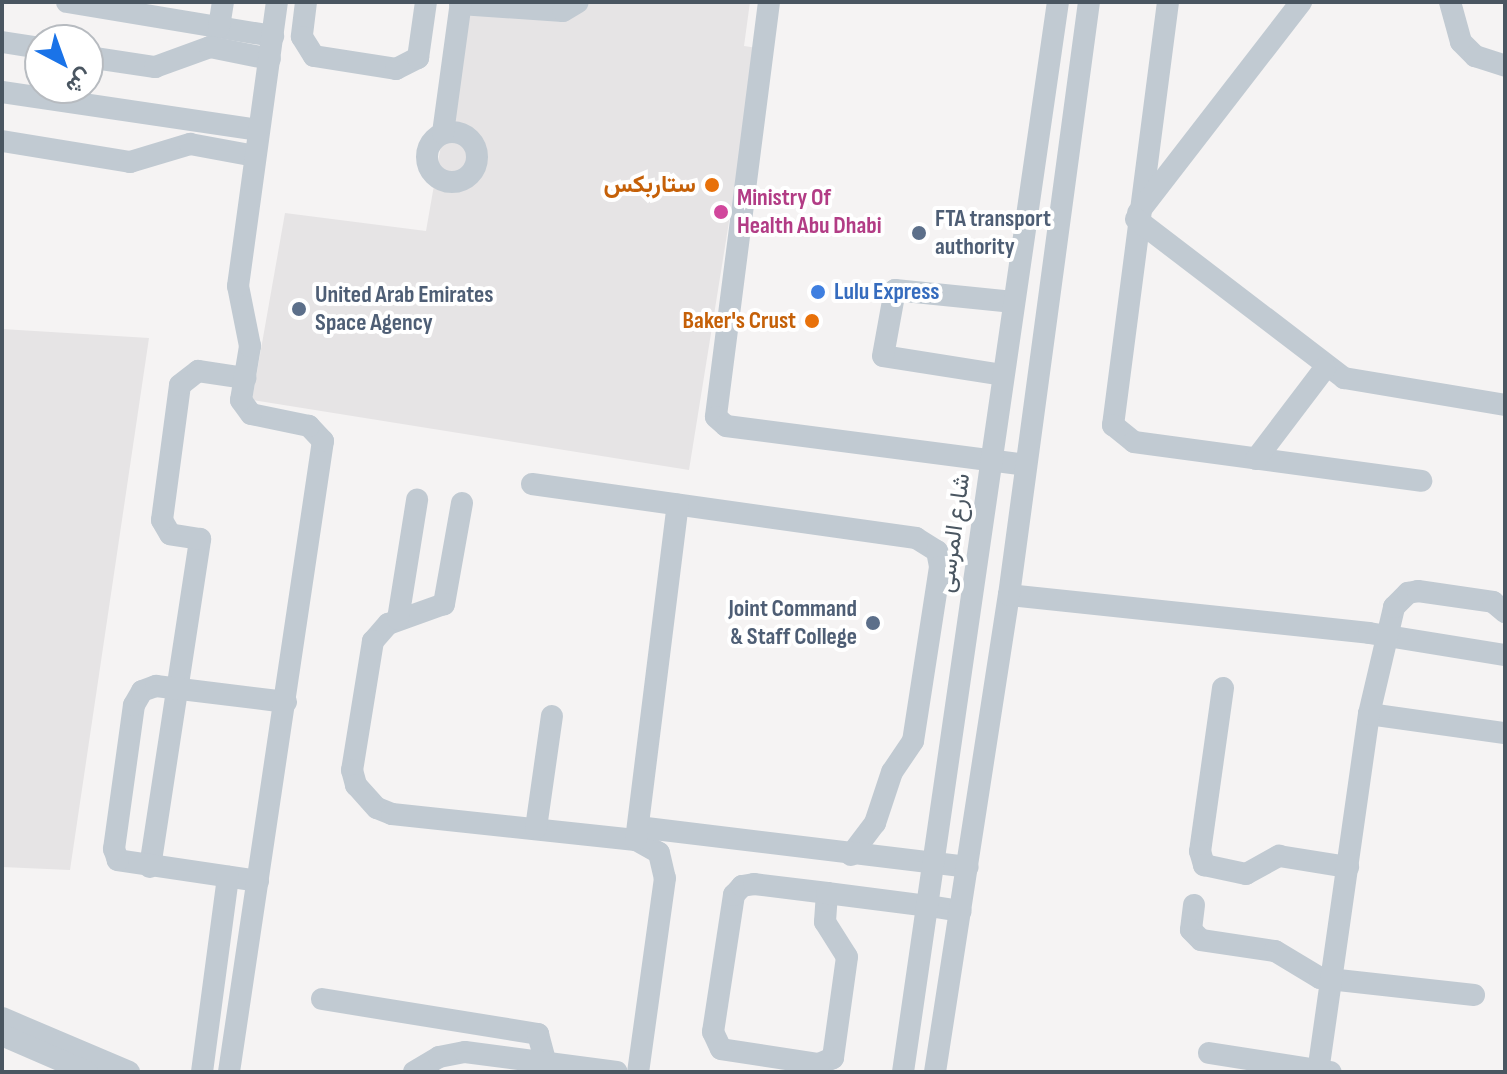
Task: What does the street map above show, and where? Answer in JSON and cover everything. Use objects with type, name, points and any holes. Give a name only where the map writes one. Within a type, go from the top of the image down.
[{"type":"street","points":[[67,2],[273,36]]},
{"type":"street","points":[[219,27],[223,2]]},
{"type":"street","points":[[229,1072],[286,702],[322,436],[309,426],[246,411],[241,400],[250,346],[238,286],[277,2]]},
{"type":"street","points":[[306,2],[302,37],[314,56],[396,69],[418,58],[426,2]]},
{"type":"street","points":[[443,133],[460,3],[563,11],[578,2]]},
{"type":"street","points":[[769,2],[716,417],[726,426],[1025,465]]},
{"type":"street","name":"شارع المرسى","points":[[903,1072],[1058,2]]},
{"type":"street","points":[[935,1072],[1009,595],[1089,2]]},
{"type":"street","points":[[1168,2],[1137,216],[1113,425],[1134,442],[1421,481]]},
{"type":"street","points":[[1137,216],[1301,2]]},
{"type":"street","points":[[1446,3],[1461,42],[1475,56],[1505,66]]},
{"type":"street","points":[[2,42],[24,45]]},
{"type":"street","points":[[104,59],[155,67],[210,47],[270,59]]},
{"type":"street","points":[[1048,78],[1078,83]]},
{"type":"street","points":[[2,92],[258,130]]},
{"type":"street","points":[[2,141],[130,162],[190,144],[255,156]]},
{"type":"street","points":[[1031,178],[1064,184]]},
{"type":"street","points":[[1137,216],[1325,368],[1361,384],[1505,405]]},
{"type":"street","points":[[1003,375],[883,356],[895,290],[1013,302]]},
{"type":"street","points":[[1256,459],[1325,368]]},
{"type":"street","points":[[150,867],[200,539],[170,534],[162,520],[180,385],[198,371],[245,378]]},
{"type":"street","points":[[532,484],[916,538],[937,551],[940,567],[913,741],[892,772],[875,823],[851,855]]},
{"type":"street","points":[[398,619],[417,500]]},
{"type":"street","points":[[462,503],[444,604],[398,619],[373,641],[352,770],[365,798],[392,814],[637,834],[968,867]]},
{"type":"street","points":[[637,834],[678,505]]},
{"type":"street","points":[[1209,1053],[1322,1071],[1331,980],[1369,714],[1394,607],[1408,593],[1493,602],[1505,612]]},
{"type":"street","points":[[972,595],[979,608],[970,679],[995,686]]},
{"type":"street","points":[[1009,595],[1504,649]]},
{"type":"street","points":[[258,881],[123,864],[114,849],[134,705],[149,687],[286,702]]},
{"type":"street","points":[[1223,688],[1202,861],[1208,868],[1246,874],[1273,856],[1348,867]]},
{"type":"street","points":[[1369,714],[1505,733]]},
{"type":"street","points":[[536,828],[552,716]]},
{"type":"street","points":[[637,834],[665,865],[638,1072]]},
{"type":"street","points":[[202,1072],[228,877]]},
{"type":"street","points":[[827,893],[825,922],[847,957],[833,1058],[819,1064],[721,1049],[713,1032],[738,889],[754,884],[827,893],[929,906],[961,911]]},
{"type":"street","points":[[1194,905],[1191,930],[1197,939],[1275,951],[1311,974],[1331,980],[1474,995]]},
{"type":"street","points":[[322,999],[531,1032],[543,1039],[546,1063]]},
{"type":"street","points":[[2,1018],[81,1063]]},
{"type":"street","points":[[2,1035],[81,1063],[129,1072]]},
{"type":"street","points":[[414,1072],[439,1057],[465,1052],[617,1072]]},
{"type":"shaded area","points":[[466,2],[750,2],[744,46],[757,48],[689,470],[252,400],[285,213],[426,231]]},
{"type":"shaded area","points":[[2,329],[149,338],[70,870],[2,867]]},
{"type":"place","name":"ستاربكس","points":[[712,185]]},
{"type":"place","name":"Ministry Of Health Abu Dhabi","points":[[721,212]]},
{"type":"place","name":"FTA transport authority","points":[[919,233]]},
{"type":"place","name":"Lulu Express","points":[[818,292]]},
{"type":"place","name":"United Arab Emirates Space Agency","points":[[299,309]]},
{"type":"place","name":"Baker's Crust","points":[[812,321]]},
{"type":"place","name":"Joint Command & Staff College","points":[[873,623]]}]
